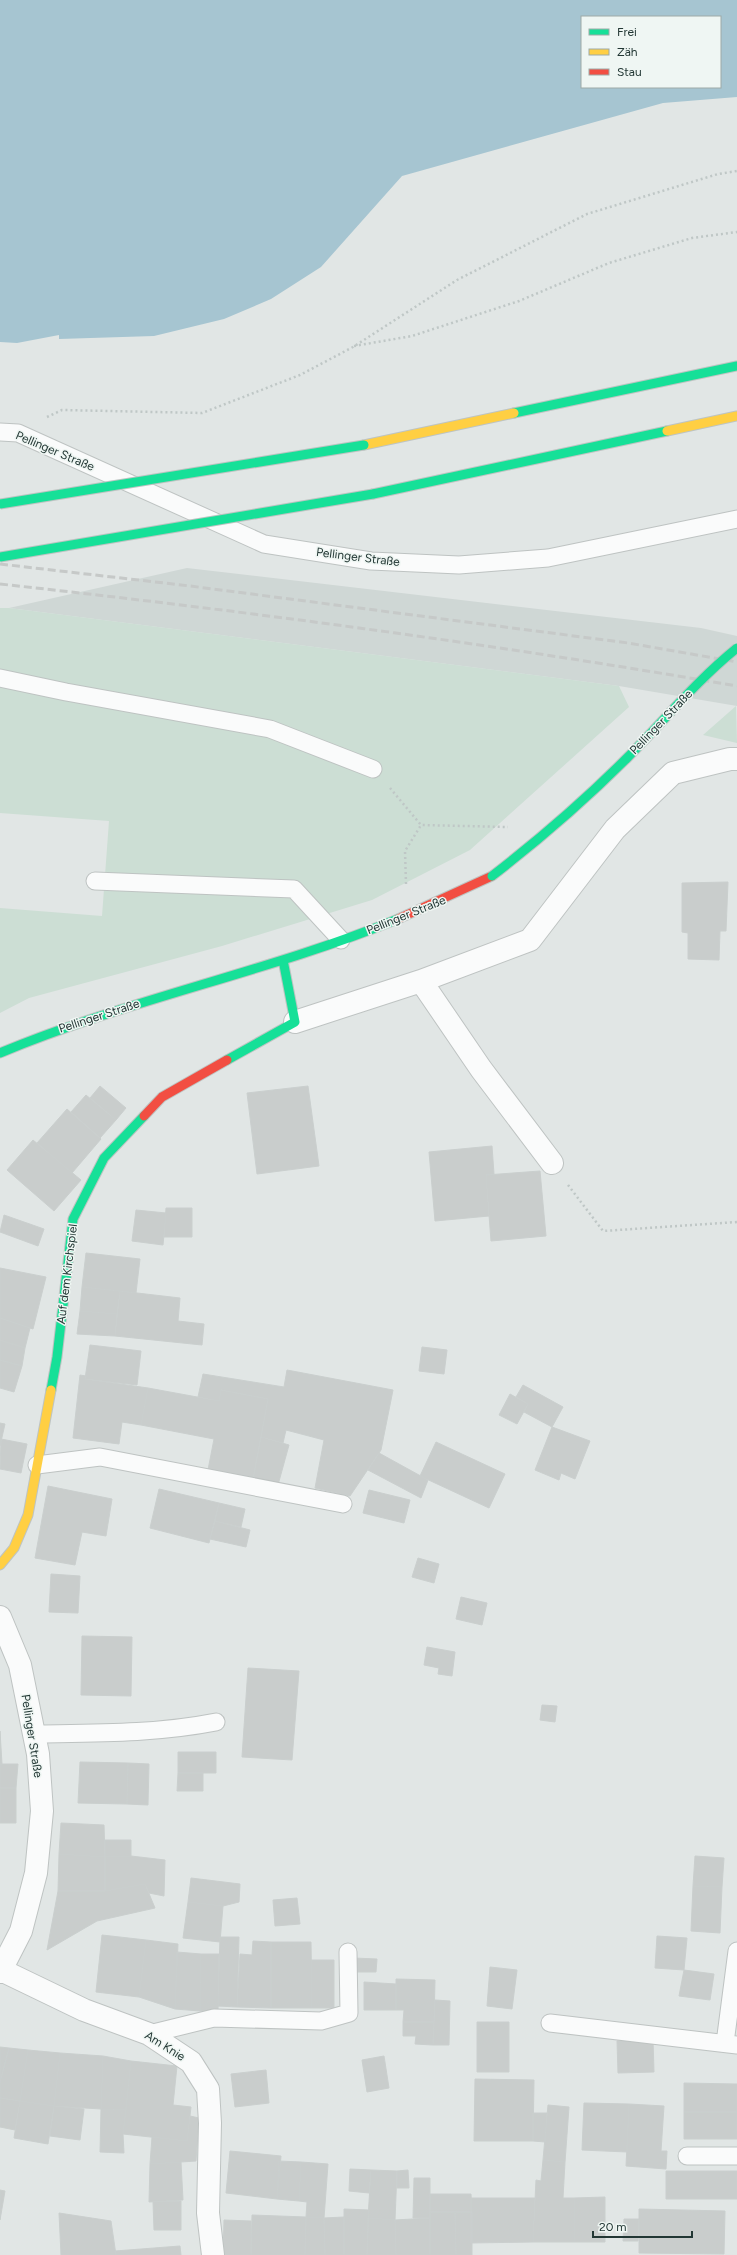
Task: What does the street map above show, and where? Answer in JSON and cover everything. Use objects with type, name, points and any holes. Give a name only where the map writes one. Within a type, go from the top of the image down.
[{"type":"main road","points":[[0,504],[364,445],[737,366]]},
{"type":"main road","points":[[0,557],[55,549],[373,494],[737,416]]},
{"type":"main road","name":"Pellinger Straße","points":[[0,1053],[68,1026],[283,960],[408,917],[492,876],[543,838],[573,811],[630,755],[668,712],[711,670],[737,648]]},
{"type":"main road","points":[[283,960],[295,1022]]},
{"type":"main road","name":"Auf dem Kirchspiel","points":[[0,1565],[7,1559],[20,1536],[28,1515],[58,1357],[73,1219],[104,1158],[162,1097],[295,1022]]},
{"type":"street","points":[[295,1022],[421,981],[530,940],[615,829],[673,773],[730,759],[737,759]]},
{"type":"street","points":[[421,981],[480,1069],[552,1163]]},
{"type":"street","name":"Pellinger Straße","points":[[0,1617],[20,1665],[38,1754],[42,1811],[36,1873],[21,1931],[1,1971]]},
{"type":"street","name":"Am Knie","points":[[1,1971],[84,2010],[149,2034],[191,2062],[208,2089],[210,2123],[208,2213],[213,2255]]},
{"type":"lane","name":"Pellinger Straße","points":[[0,432],[18,433],[264,544],[370,561],[460,565],[548,558],[737,519]]},
{"type":"lane","points":[[0,678],[73,694],[270,729],[373,769]]},
{"type":"lane","points":[[95,881],[294,889],[341,940]]},
{"type":"lane","points":[[37,1465],[100,1457],[343,1504]]},
{"type":"lane","points":[[34,1734],[133,1733],[190,1727],[216,1722]]},
{"type":"lane","points":[[550,2023],[731,2044],[737,1951]]},
{"type":"lane","points":[[149,2034],[214,2018],[322,2021],[349,2013],[348,1952]]},
{"type":"lane","points":[[687,2156],[737,2156]]},
{"type":"path","points":[[18,433],[62,410],[202,413],[300,375],[352,347],[457,280],[587,214],[718,174],[737,171]]},
{"type":"path","points":[[352,347],[412,336],[520,301],[616,261],[692,238],[737,232]]},
{"type":"path","points":[[373,769],[421,825],[514,827]]},
{"type":"path","points":[[408,917],[405,851],[421,825]]},
{"type":"path","points":[[552,1163],[603,1230],[737,1222]]},
{"type":"shaded area","points":[[187,568],[701,628],[737,636],[737,706],[619,686],[9,608]]},
{"type":"green space","points":[[0,608],[619,686],[629,707],[470,850],[372,900],[222,946],[29,998],[0,1013],[0,908],[102,916],[109,821],[0,813]]},
{"type":"green space","points":[[736,706],[737,743],[703,735]]},
{"type":"water","points":[[0,0],[737,0],[737,97],[663,103],[402,176],[321,267],[271,299],[224,319],[154,336],[59,339],[59,335],[17,343],[0,342]]},
{"type":"building","points":[[728,882],[726,931],[720,931],[719,960],[688,959],[688,933],[682,932],[682,883]]},
{"type":"building","points":[[100,1086],[126,1108],[116,1120],[90,1098]]},
{"type":"building","points":[[308,1086],[319,1166],[257,1174],[247,1093]]},
{"type":"building","points":[[86,1095],[116,1120],[100,1138],[71,1112]]},
{"type":"building","points":[[67,1109],[101,1139],[72,1173],[37,1143]]},
{"type":"building","points":[[33,1140],[81,1180],[54,1211],[7,1170]]},
{"type":"building","points":[[492,1146],[494,1174],[486,1175],[489,1216],[435,1221],[429,1152]]},
{"type":"building","points":[[540,1171],[546,1236],[491,1241],[486,1175]]},
{"type":"building","points":[[166,1208],[192,1208],[192,1237],[164,1237]]},
{"type":"building","points":[[136,1210],[166,1213],[163,1245],[132,1241]]},
{"type":"building","points":[[4,1215],[44,1229],[38,1246],[0,1232]]},
{"type":"building","points":[[86,1253],[140,1259],[136,1293],[82,1287]]},
{"type":"building","points":[[0,1268],[46,1277],[33,1329],[0,1318]]},
{"type":"building","points":[[82,1287],[120,1291],[117,1314],[80,1311]]},
{"type":"building","points":[[120,1291],[180,1298],[178,1321],[204,1324],[202,1345],[115,1336]]},
{"type":"building","points":[[80,1311],[117,1314],[115,1336],[77,1334]]},
{"type":"building","points":[[0,1318],[30,1328],[25,1348],[0,1340]]},
{"type":"building","points":[[0,1340],[25,1348],[22,1366],[0,1360]]},
{"type":"building","points":[[90,1345],[141,1351],[137,1385],[85,1379]]},
{"type":"building","points":[[422,1347],[447,1350],[444,1374],[419,1371]]},
{"type":"building","points":[[0,1360],[22,1366],[14,1392],[0,1388]]},
{"type":"building","points":[[287,1370],[393,1390],[381,1450],[350,1496],[315,1488],[324,1440],[286,1430],[283,1443],[261,1437],[268,1399],[221,1390],[219,1401],[198,1397],[203,1374],[284,1387]]},
{"type":"building","points":[[80,1375],[86,1376],[85,1379],[148,1388],[141,1425],[122,1422],[119,1444],[73,1438]]},
{"type":"building","points":[[523,1385],[563,1407],[552,1427],[524,1412],[528,1404],[516,1397]]},
{"type":"building","points":[[148,1388],[219,1401],[221,1390],[268,1399],[253,1479],[207,1475],[214,1439],[141,1425]]},
{"type":"building","points":[[510,1394],[528,1404],[517,1424],[499,1415]]},
{"type":"building","points":[[0,1423],[5,1424],[0,1446]]},
{"type":"building","points":[[552,1427],[590,1441],[575,1479],[561,1473],[559,1480],[535,1470]]},
{"type":"building","points":[[261,1437],[289,1445],[278,1485],[253,1479]]},
{"type":"building","points":[[1,1439],[27,1444],[21,1473],[0,1469]]},
{"type":"building","points":[[436,1442],[505,1474],[489,1508],[420,1476]]},
{"type":"building","points":[[379,1453],[428,1480],[421,1498],[368,1470]]},
{"type":"building","points":[[48,1486],[112,1499],[106,1536],[82,1532],[75,1565],[35,1558]]},
{"type":"building","points":[[159,1489],[219,1503],[209,1543],[150,1528]]},
{"type":"building","points":[[369,1490],[410,1500],[404,1523],[363,1513]]},
{"type":"building","points":[[219,1503],[245,1509],[241,1527],[215,1521]]},
{"type":"building","points":[[215,1521],[250,1530],[246,1547],[210,1539]]},
{"type":"building","points":[[418,1558],[439,1564],[434,1583],[412,1577]]},
{"type":"building","points":[[51,1574],[80,1576],[78,1613],[49,1612]]},
{"type":"building","points":[[461,1597],[487,1603],[482,1625],[456,1619]]},
{"type":"building","points":[[82,1636],[132,1637],[131,1696],[81,1695]]},
{"type":"building","points":[[427,1647],[455,1652],[452,1676],[438,1674],[439,1668],[424,1665]]},
{"type":"building","points":[[248,1668],[299,1671],[292,1760],[242,1757]]},
{"type":"building","points":[[542,1705],[557,1706],[555,1722],[540,1720]]},
{"type":"building","points":[[0,1731],[2,1764],[0,1764]]},
{"type":"building","points":[[178,1752],[216,1752],[216,1773],[178,1773]]},
{"type":"building","points":[[80,1762],[128,1763],[127,1804],[78,1803]]},
{"type":"building","points":[[128,1763],[149,1764],[148,1805],[127,1804]]},
{"type":"building","points":[[0,1764],[18,1764],[16,1788],[0,1788]]},
{"type":"building","points":[[178,1773],[203,1773],[203,1791],[177,1791]]},
{"type":"building","points":[[0,1788],[16,1788],[16,1823],[0,1823]]},
{"type":"building","points":[[61,1823],[104,1825],[105,1857],[59,1854]]},
{"type":"building","points":[[105,1840],[131,1840],[131,1856],[105,1857]]},
{"type":"building","points":[[59,1854],[105,1857],[105,1891],[58,1891]]},
{"type":"building","points":[[131,1856],[165,1860],[164,1896],[149,1893],[145,1884],[105,1891],[105,1857]]},
{"type":"building","points":[[695,1856],[724,1858],[722,1887],[693,1886]]},
{"type":"building","points":[[191,1878],[240,1884],[239,1902],[223,1906],[188,1902]]},
{"type":"building","points":[[145,1884],[155,1908],[97,1921],[47,1950],[58,1891],[105,1891]]},
{"type":"building","points":[[693,1886],[722,1887],[720,1933],[691,1931]]},
{"type":"building","points":[[297,1898],[300,1924],[275,1926],[273,1900]]},
{"type":"building","points":[[188,1902],[223,1906],[220,1942],[183,1938]]},
{"type":"building","points":[[102,1935],[146,1940],[139,1997],[96,1992]]},
{"type":"building","points":[[657,1936],[687,1938],[684,1970],[655,1968]]},
{"type":"building","points":[[220,1937],[239,1937],[237,2007],[218,2006]]},
{"type":"building","points":[[146,1940],[178,1944],[175,2009],[139,1997]]},
{"type":"building","points":[[253,1941],[271,1942],[271,2008],[237,2007],[240,1954],[252,1955]]},
{"type":"building","points":[[271,1942],[311,1942],[312,2008],[271,2008]]},
{"type":"building","points":[[177,1952],[201,1954],[200,2011],[175,2009]]},
{"type":"building","points":[[201,1954],[219,1954],[218,2011],[200,2011]]},
{"type":"building","points":[[354,1958],[377,1959],[376,1972],[354,1972]]},
{"type":"building","points":[[311,1960],[334,1960],[334,2008],[312,2008]]},
{"type":"building","points":[[490,1967],[517,1970],[512,2009],[487,2006]]},
{"type":"building","points":[[684,1970],[714,1974],[710,2000],[679,1996]]},
{"type":"building","points":[[396,1979],[435,1980],[434,2022],[403,2022],[404,2010],[396,2010]]},
{"type":"building","points":[[364,1982],[396,1984],[396,2010],[364,2010]]},
{"type":"building","points":[[435,2000],[450,2001],[449,2045],[433,2045]]},
{"type":"building","points":[[403,2022],[434,2022],[433,2045],[415,2044],[416,2036],[403,2036]]},
{"type":"building","points":[[477,2022],[509,2022],[509,2072],[477,2072]]},
{"type":"building","points":[[653,2040],[654,2072],[618,2073],[617,2041]]},
{"type":"building","points":[[0,2047],[9,2048],[0,2082]]},
{"type":"building","points":[[9,2048],[28,2050],[20,2101],[0,2098],[0,2082]]},
{"type":"building","points":[[28,2050],[60,2053],[54,2106],[20,2101]]},
{"type":"building","points":[[60,2053],[103,2056],[101,2109],[54,2106]]},
{"type":"building","points":[[103,2056],[131,2061],[126,2110],[101,2109]]},
{"type":"building","points":[[384,2056],[389,2088],[367,2092],[362,2060]]},
{"type":"building","points":[[131,2061],[177,2066],[173,2105],[191,2107],[187,2141],[123,2134]]},
{"type":"building","points":[[266,2070],[269,2103],[235,2107],[231,2074]]},
{"type":"building","points":[[475,2079],[534,2080],[533,2141],[474,2141]]},
{"type":"building","points":[[684,2083],[737,2084],[737,2112],[684,2112]]},
{"type":"building","points":[[0,2098],[20,2101],[15,2130],[0,2127]]},
{"type":"building","points":[[20,2101],[54,2106],[48,2144],[14,2138]]},
{"type":"building","points":[[584,2103],[629,2104],[627,2152],[582,2150]]},
{"type":"building","points":[[629,2104],[664,2106],[661,2151],[667,2151],[666,2169],[626,2166]]},
{"type":"building","points":[[548,2105],[569,2107],[565,2162],[543,2160]]},
{"type":"building","points":[[54,2106],[84,2109],[80,2140],[50,2136]]},
{"type":"building","points":[[101,2109],[126,2110],[123,2134],[124,2153],[100,2152]]},
{"type":"building","points":[[684,2112],[737,2112],[737,2139],[684,2139]]},
{"type":"building","points":[[533,2113],[547,2113],[545,2142],[533,2141]]},
{"type":"building","points":[[190,2116],[199,2118],[196,2161],[150,2164],[152,2137],[187,2141]]},
{"type":"building","points":[[230,2151],[281,2156],[277,2199],[226,2193]]},
{"type":"building","points":[[543,2160],[565,2162],[563,2198],[574,2198],[575,2242],[533,2242],[536,2180],[541,2181]]},
{"type":"building","points":[[279,2161],[301,2162],[299,2201],[277,2199]]},
{"type":"building","points":[[181,2162],[183,2200],[149,2202],[150,2164]]},
{"type":"building","points":[[301,2162],[328,2164],[324,2218],[306,2217],[307,2202],[299,2201]]},
{"type":"building","points":[[350,2169],[371,2170],[369,2193],[349,2191]]},
{"type":"building","points":[[371,2170],[397,2171],[395,2220],[368,2218]]},
{"type":"building","points":[[408,2170],[409,2188],[397,2188],[397,2171]]},
{"type":"building","points":[[666,2171],[737,2171],[737,2199],[666,2199]]},
{"type":"building","points":[[414,2178],[430,2178],[430,2218],[413,2218]]},
{"type":"building","points":[[0,2190],[5,2191],[0,2220]]},
{"type":"building","points":[[430,2194],[471,2194],[472,2212],[430,2212]]},
{"type":"building","points":[[605,2197],[605,2242],[575,2242],[574,2198]]},
{"type":"building","points":[[471,2198],[535,2198],[533,2242],[471,2243]]},
{"type":"building","points":[[181,2201],[181,2230],[154,2230],[153,2202]]},
{"type":"building","points":[[344,2209],[369,2210],[367,2255],[344,2255]]},
{"type":"building","points":[[639,2209],[725,2211],[724,2254],[639,2253]]},
{"type":"building","points":[[430,2212],[455,2212],[456,2255],[430,2255]]},
{"type":"building","points":[[455,2212],[472,2212],[472,2255],[456,2255]]},
{"type":"building","points":[[59,2213],[111,2221],[116,2255],[61,2255]]},
{"type":"building","points":[[252,2215],[306,2217],[305,2255],[251,2255]]},
{"type":"building","points":[[306,2217],[324,2218],[325,2255],[305,2255]]},
{"type":"building","points":[[344,2217],[344,2255],[325,2255],[324,2218]]},
{"type":"building","points":[[368,2218],[395,2220],[396,2255],[367,2255]]},
{"type":"building","points":[[430,2218],[430,2255],[396,2255],[395,2220]]},
{"type":"building","points":[[624,2219],[639,2219],[638,2241],[623,2241]]},
{"type":"building","points":[[224,2220],[251,2221],[251,2255],[223,2255]]},
{"type":"building","points":[[180,2246],[181,2255],[116,2255],[115,2251]]},
{"type":"railway","points":[[0,564],[190,586],[628,643],[737,662]]},
{"type":"railway","points":[[0,584],[185,605],[369,629],[554,656],[737,686]]},
{"type":"traffic: fast","points":[[514,413],[737,366]]},
{"type":"traffic: fast","points":[[373,494],[667,431]]},
{"type":"traffic: fast","points":[[0,504],[364,445]]},
{"type":"traffic: fast","points":[[0,557],[373,494]]},
{"type":"traffic: fast","points":[[492,876],[545,833],[595,789],[641,744],[708,674],[737,648]]},
{"type":"traffic: fast","points":[[0,1053],[98,1017],[299,955],[398,919]]},
{"type":"traffic: fast","points":[[227,1060],[295,1022],[283,960]]},
{"type":"traffic: fast","points":[[51,1390],[57,1357],[73,1219],[104,1158],[144,1116]]},
{"type":"traffic: slow","points":[[364,445],[514,413]]},
{"type":"traffic: slow","points":[[667,431],[737,416]]},
{"type":"traffic: slow","points":[[0,1565],[14,1548],[28,1515],[51,1390]]},
{"type":"traffic: jam","points":[[398,919],[492,876]]},
{"type":"traffic: jam","points":[[144,1116],[162,1097],[227,1060]]}]
